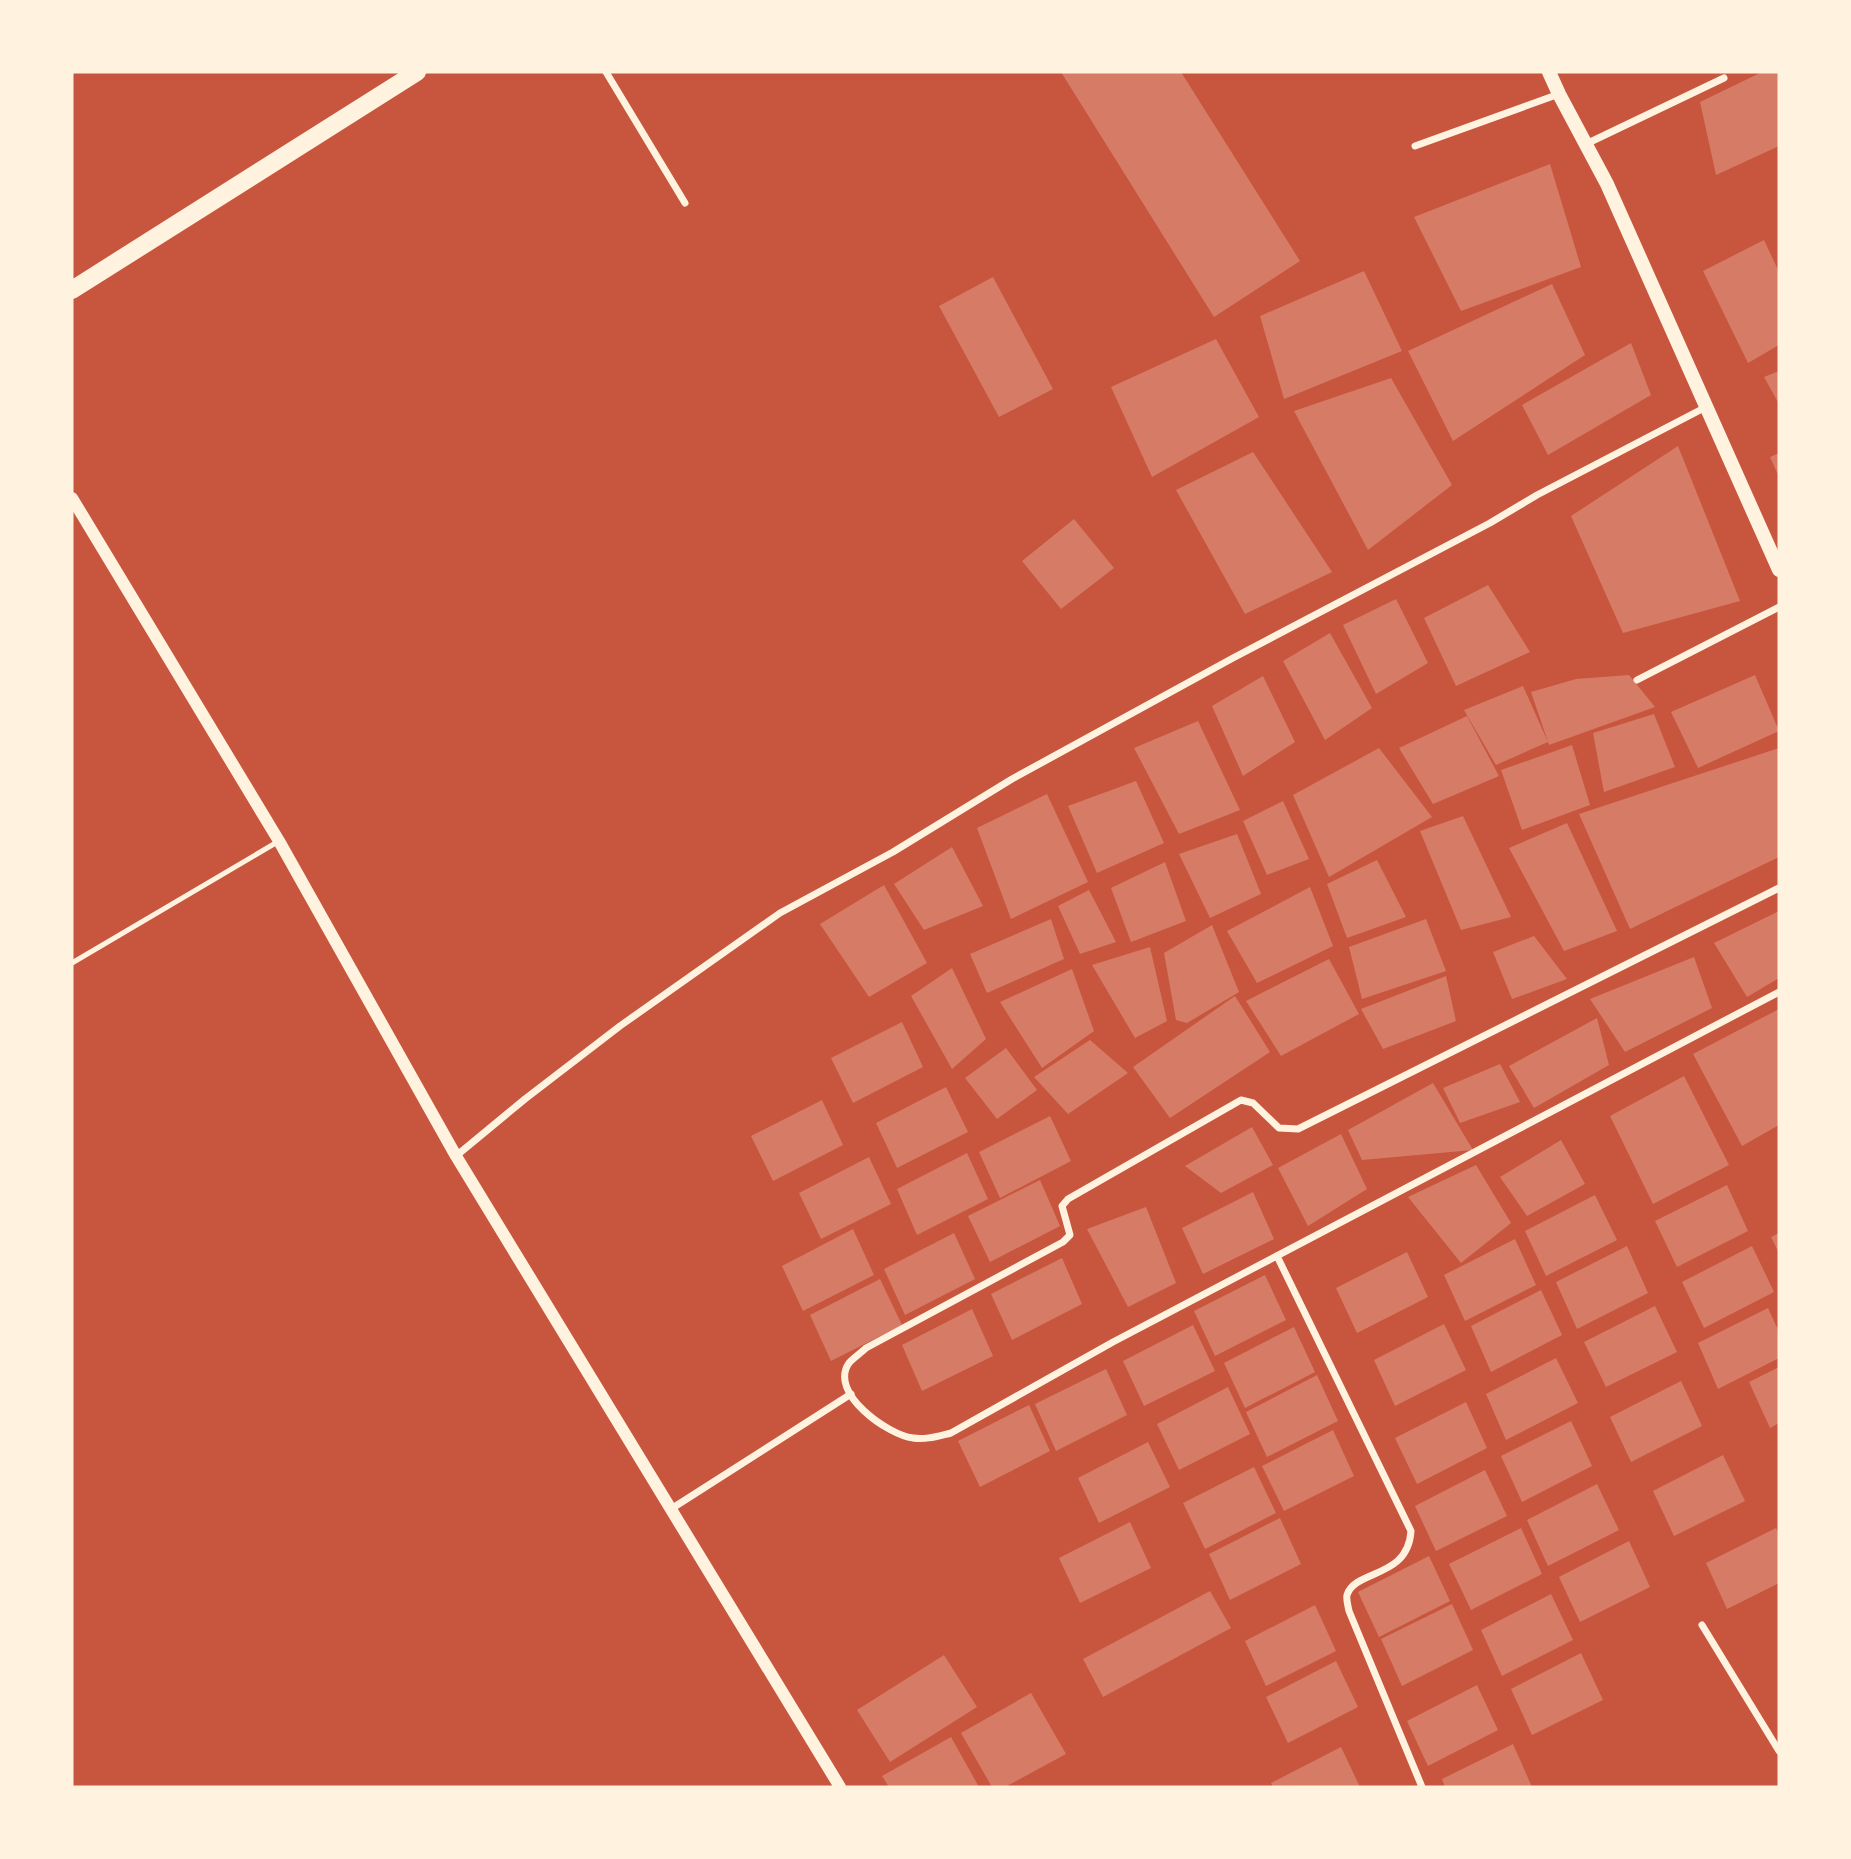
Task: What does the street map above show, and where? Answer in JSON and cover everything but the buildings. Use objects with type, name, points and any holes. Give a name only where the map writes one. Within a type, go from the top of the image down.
[{"type":"main road","points":[[72,290],[417,72]]},
{"type":"main road","points":[[1549,72],[1607,184],[1779,570]]},
{"type":"street","points":[[606,72],[685,203]]},
{"type":"street","points":[[1586,144],[1724,78]]},
{"type":"street","points":[[1415,146],[1559,94]]},
{"type":"street","points":[[456,1156],[620,1026],[780,913],[893,852],[1012,779],[1233,657],[1706,407]]},
{"type":"street","points":[[72,498],[279,841],[456,1156],[841,1787]]},
{"type":"street","points":[[1637,680],[1779,607]]},
{"type":"street","points":[[1779,888],[1298,1129],[1279,1128],[1253,1103],[1241,1100],[1068,1199],[1062,1206],[1070,1235],[1063,1242],[866,1348],[849,1363],[846,1370],[845,1381],[850,1394],[879,1424],[904,1437],[925,1439],[951,1433],[1113,1342],[1779,992]]},
{"type":"street","points":[[1277,1256],[1411,1531],[1409,1545],[1399,1559],[1389,1568],[1356,1584],[1348,1593],[1347,1601],[1422,1787]]},
{"type":"street","points":[[671,1509],[850,1394]]},
{"type":"street","points":[[1702,1625],[1779,1751]]},
{"type":"lane","points":[[72,963],[279,841]]}]
